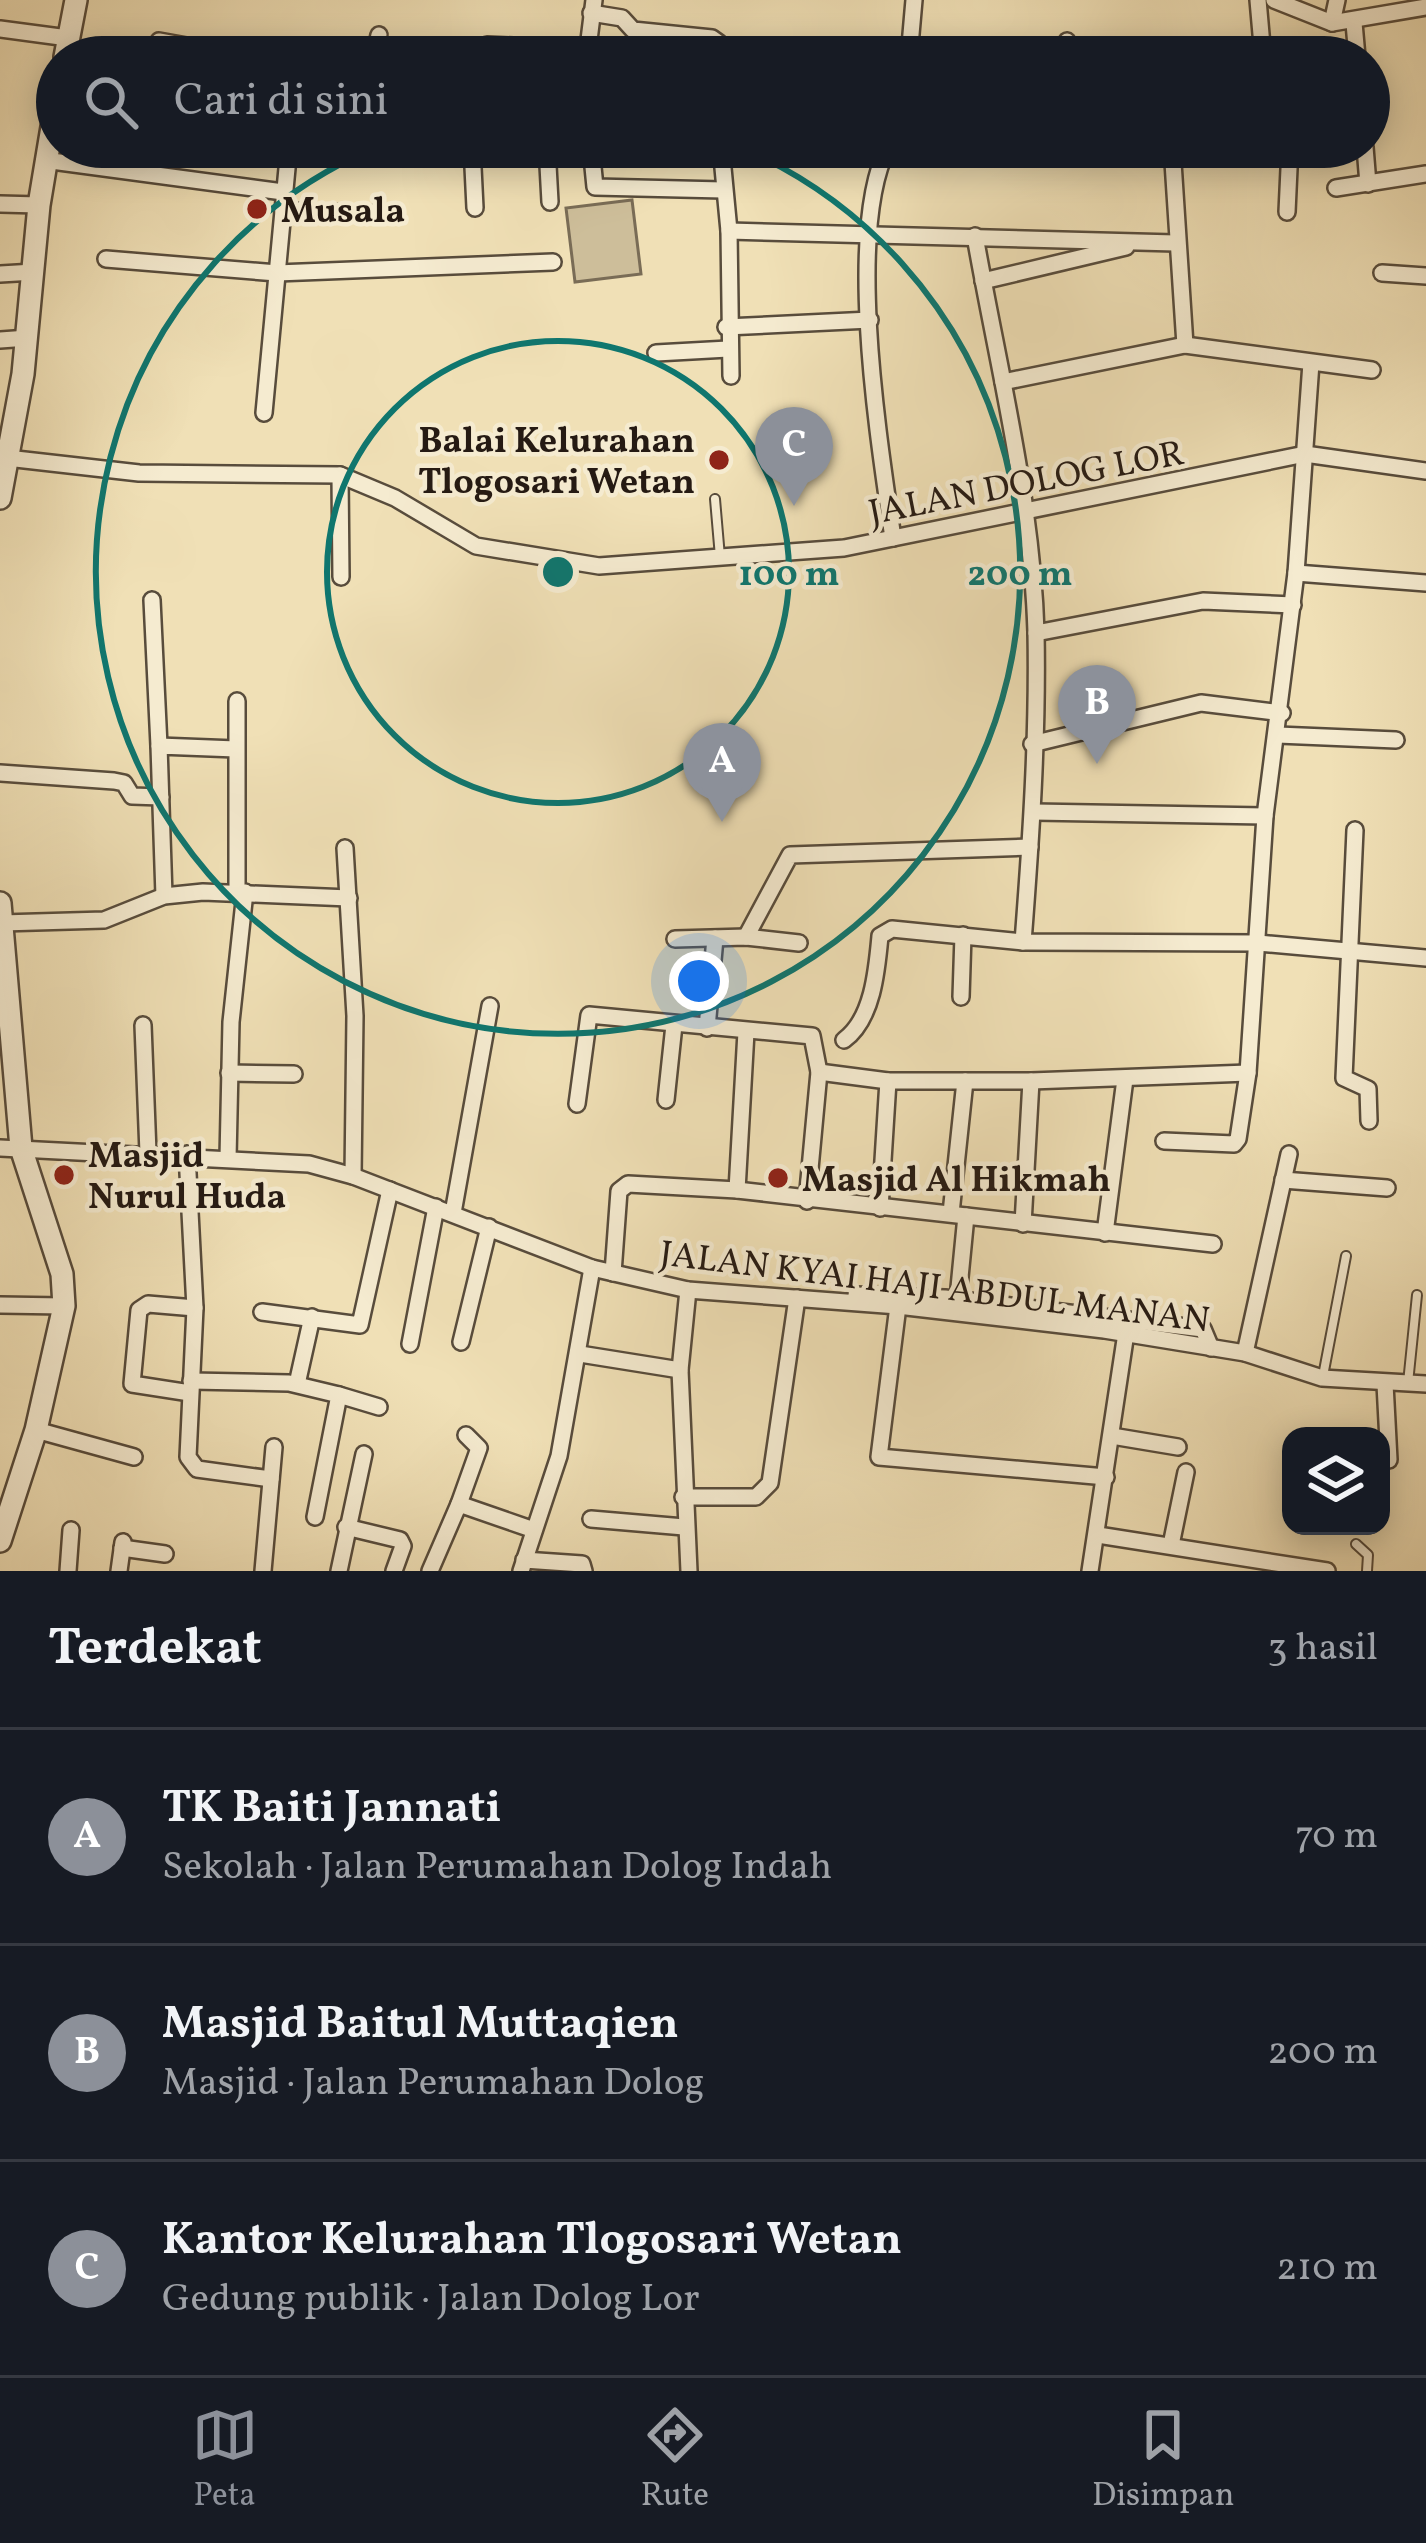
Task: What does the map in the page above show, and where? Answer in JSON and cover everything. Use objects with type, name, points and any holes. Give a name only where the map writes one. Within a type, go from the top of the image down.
[{"type":"street","points":[[69,36],[76,0]]},
{"type":"street","points":[[911,36],[914,0]]},
{"type":"street","points":[[1258,0],[1261,36]]},
{"type":"street","points":[[1274,0],[1332,23],[1426,7]]},
{"type":"street","points":[[1332,23],[1336,0]]},
{"type":"street","points":[[589,36],[592,6],[625,20],[633,30],[692,36]]},
{"type":"street","points":[[1354,22],[1355,36]]},
{"type":"street","points":[[0,29],[36,39]]},
{"type":"street","points":[[0,498],[28,338],[43,168]]},
{"type":"street","points":[[104,168],[283,192]]},
{"type":"street","points":[[264,413],[286,168]]},
{"type":"street","points":[[473,168],[475,208]]},
{"type":"street","points":[[549,168],[550,202]]},
{"type":"street","points":[[593,168],[595,187],[723,190]]},
{"type":"street","points":[[722,168],[729,231],[731,376]]},
{"type":"street","points":[[877,168],[866,233],[870,320],[893,538]]},
{"type":"street","points":[[1173,168],[1185,345]]},
{"type":"street","points":[[1287,212],[1289,168]]},
{"type":"street","points":[[1367,168],[1369,184]]},
{"type":"street","points":[[1336,188],[1426,174]]},
{"type":"street","points":[[0,204],[39,205]]},
{"type":"street","points":[[283,211],[384,214]]},
{"type":"street","points":[[729,231],[1175,243]]},
{"type":"street","points":[[975,236],[1024,514],[1036,632],[1034,812],[1023,942]]},
{"type":"street","points":[[983,280],[1139,243]]},
{"type":"street","points":[[106,259],[277,273],[553,262]]},
{"type":"street","points":[[0,274],[34,272]]},
{"type":"street","points":[[1382,274],[1426,276]]},
{"type":"street","points":[[727,327],[870,320]]},
{"type":"street","points":[[0,340],[28,338]]},
{"type":"street","points":[[1003,382],[1185,345],[1372,370]]},
{"type":"street","points":[[656,353],[728,349]]},
{"type":"street","points":[[1164,1141],[1236,1142],[1248,1073],[1264,816],[1282,712],[1311,363]]},
{"type":"street","name":"JALAN DOLOG LOR","points":[[4,468],[340,476],[395,498],[476,546],[599,566],[720,559],[893,538],[1305,454],[1426,471]]},
{"type":"street","points":[[340,476],[341,577]]},
{"type":"street","points":[[1296,573],[1426,583]]},
{"type":"street","points":[[152,599],[164,896]]},
{"type":"street","points":[[1036,632],[1203,601],[1293,605]]},
{"type":"street","points":[[228,1158],[241,891],[237,701]]},
{"type":"street","points":[[1032,743],[1201,703],[1282,712]]},
{"type":"street","points":[[1278,735],[1396,740]]},
{"type":"street","points":[[159,746],[236,749]]},
{"type":"street","points":[[0,773],[114,781],[124,783],[132,796],[161,797]]},
{"type":"street","points":[[1034,812],[1264,816]]},
{"type":"street","points":[[1355,830],[1344,1078],[1368,1089],[1369,1121]]},
{"type":"street","points":[[746,937],[790,855],[1030,847]]},
{"type":"street","points":[[345,848],[357,1106],[353,1175]]},
{"type":"street","points":[[0,1540],[36,1430],[64,1306],[62,1274],[10,1148],[1,913],[104,920],[164,896],[241,891],[349,898]]},
{"type":"street","points":[[844,1040],[856,1028],[876,982],[882,932],[1023,942],[1258,943],[1426,958]]},
{"type":"street","points":[[961,997],[963,935]]},
{"type":"street","points":[[675,939],[746,937],[799,943]]},
{"type":"street","points":[[707,1028],[715,938]]},
{"type":"street","points":[[453,1213],[490,1006]]},
{"type":"street","points":[[577,1104],[586,1017],[815,1038],[819,1072],[807,1201]]},
{"type":"street","points":[[143,1025],[148,1153]]},
{"type":"street","points":[[666,1100],[674,1025]]},
{"type":"street","points":[[737,1190],[746,1032]]},
{"type":"street","points":[[229,1072],[294,1075]]},
{"type":"street","points":[[819,1072],[889,1081],[1031,1082],[1248,1073]]},
{"type":"street","points":[[1105,1233],[1125,1079]]},
{"type":"street","points":[[880,1208],[889,1081]]},
{"type":"street","points":[[957,1306],[965,1081]]},
{"type":"street","points":[[1023,1224],[1031,1082]]},
{"type":"street","name":"JALAN KYAI HAJI ABDUL MANAN","points":[[10,1148],[280,1160],[353,1175],[592,1268],[688,1290],[957,1306],[1245,1353],[1322,1378],[1417,1384]]},
{"type":"street","points":[[187,1154],[195,1308],[191,1465],[272,1479]]},
{"type":"street","points":[[1245,1353],[1289,1154]]},
{"type":"street","points":[[1283,1180],[1387,1188]]},
{"type":"street","points":[[613,1273],[622,1186],[737,1190],[1213,1244]]},
{"type":"street","points":[[262,1312],[360,1324],[391,1190]]},
{"type":"street","points":[[410,1344],[436,1207]]},
{"type":"street","points":[[461,1342],[489,1227]]},
{"type":"street","points":[[584,1571],[582,1564],[522,1565],[559,1456],[592,1268]]},
{"type":"street","points":[[688,1290],[680,1370],[683,1527],[689,1571]]},
{"type":"street","points":[[850,1302],[862,1292],[957,1306],[1204,1329],[1211,1348]]},
{"type":"street","points":[[683,1497],[756,1497],[770,1483],[797,1298]]},
{"type":"street","points":[[195,1308],[148,1304],[139,1310],[132,1384],[297,1384],[379,1407]]},
{"type":"street","points":[[0,1305],[64,1306]]},
{"type":"street","points":[[898,1306],[879,1457],[1106,1477]]},
{"type":"street","points":[[297,1384],[313,1317]]},
{"type":"street","points":[[1090,1571],[1126,1333]]},
{"type":"street","points":[[580,1354],[680,1370]]},
{"type":"street","points":[[1385,1384],[1387,1427]]},
{"type":"street","points":[[315,1517],[339,1395]]},
{"type":"street","points":[[36,1430],[134,1457]]},
{"type":"street","points":[[430,1571],[479,1448],[466,1435]]},
{"type":"street","points":[[1112,1436],[1178,1447]]},
{"type":"street","points":[[263,1571],[274,1447]]},
{"type":"street","points":[[339,1571],[364,1454]]},
{"type":"street","points":[[1171,1545],[1186,1472]]},
{"type":"street","points":[[459,1504],[534,1530]]},
{"type":"street","points":[[591,1519],[683,1527]]},
{"type":"street","points":[[346,1527],[400,1540],[404,1546],[394,1571]]},
{"type":"street","points":[[68,1571],[71,1530]]},
{"type":"street","points":[[1098,1535],[1328,1571]]},
{"type":"street","points":[[119,1571],[123,1544],[165,1554]]},
{"type":"lane","points":[[715,499],[720,559]]},
{"type":"lane","points":[[1322,1378],[1346,1256]]},
{"type":"lane","points":[[1417,1384],[1418,1295]]},
{"type":"lane","points":[[1356,1544],[1368,1555],[1367,1571]]},
{"type":"shaded area","points":[[632,200],[641,274],[575,282],[566,208]]},
{"type":"place","name":"Musala","points":[[257,209]]},
{"type":"place","name":"Balai Kelurahan Tlogosari Wetan","points":[[719,460]]},
{"type":"place","name":"Kantor Kelurahan Tlogosari Wetan","points":[[794,506]]},
{"type":"place","name":"Masjid Baitul Muttaqien","points":[[1097,764]]},
{"type":"place","name":"TK Baiti Jannati","points":[[722,822]]},
{"type":"place","name":"Masjid Nurul Huda","points":[[64,1175]]},
{"type":"place","name":"Masjid Al Hikmah","points":[[778,1178]]}]
